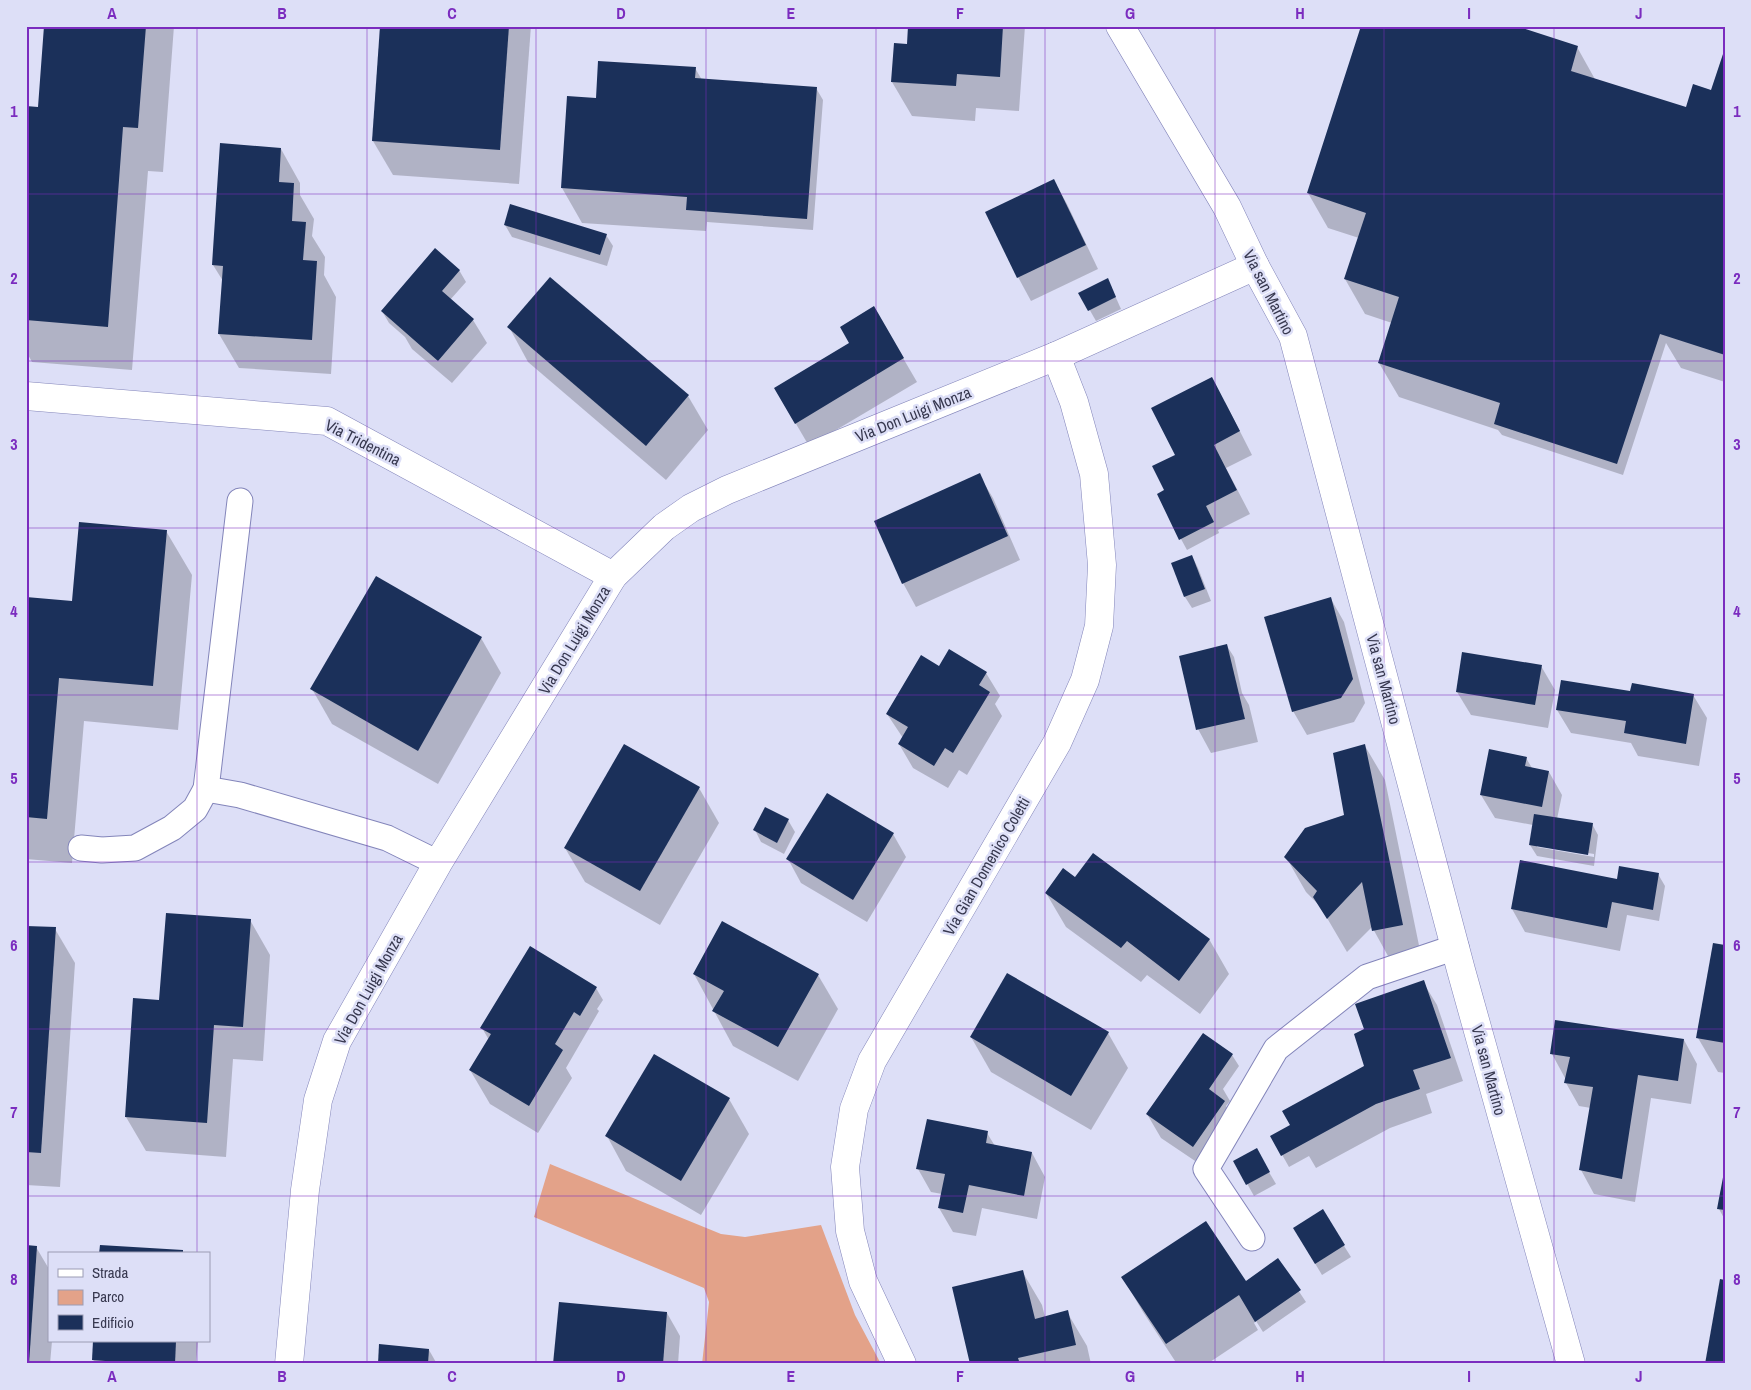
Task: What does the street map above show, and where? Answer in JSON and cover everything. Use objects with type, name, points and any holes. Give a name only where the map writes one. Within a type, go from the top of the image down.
[{"type":"street","name":"Via san Martino","points":[[1120,26],[1228,207],[1255,266],[1292,336],[1456,947],[1571,1364]]},
{"type":"street","name":"Via Don Luigi Monza","points":[[289,1364],[305,1190],[318,1100],[337,1040],[438,863],[613,576],[664,527],[691,508],[1056,356],[1255,266]]},
{"type":"street","name":"Via Gian Domenico Coletti","points":[[902,1364],[863,1281],[850,1231],[846,1167],[854,1109],[872,1061],[1057,743],[1085,680],[1099,626],[1102,565],[1094,474],[1074,402],[1056,356]]},
{"type":"street","name":"Via Tridentina","points":[[26,396],[327,421],[613,576]]},
{"type":"lane","points":[[81,848],[102,850],[135,848],[172,828],[195,810],[206,789],[240,501]]},
{"type":"lane","points":[[206,789],[240,795],[387,838],[438,863]]},
{"type":"lane","points":[[1252,1238],[1206,1169],[1276,1049],[1367,977],[1456,947]]},
{"type":"green space","points":[[550,1164],[721,1234],[745,1237],[821,1225],[855,1315],[881,1364],[702,1364],[709,1302],[704,1288],[534,1217]]},
{"type":"building","points":[[44,26],[146,26],[138,128],[123,127],[108,327],[26,320],[26,106],[38,107]]},
{"type":"building","points":[[380,26],[509,26],[500,150],[372,141]]},
{"type":"building","points":[[908,26],[1003,26],[1000,77],[957,74],[956,86],[891,82],[894,43],[907,44]]},
{"type":"building","points":[[1361,26],[1516,26],[1578,46],[1571,71],[1686,107],[1693,84],[1711,90],[1725,48],[1725,355],[1660,334],[1617,464],[1494,424],[1500,403],[1378,363],[1399,297],[1344,279],[1366,213],[1307,193]]},
{"type":"building","points":[[598,61],[696,67],[695,78],[817,87],[807,219],[686,210],[687,197],[561,188],[567,96],[596,98]]},
{"type":"building","points":[[220,143],[281,148],[279,182],[294,183],[292,221],[306,222],[303,260],[317,261],[312,340],[218,334],[223,266],[212,265]]},
{"type":"building","points":[[1054,179],[1086,245],[1017,278],[985,212]]},
{"type":"building","points":[[510,204],[607,234],[600,255],[504,225]]},
{"type":"building","points":[[435,248],[460,270],[442,291],[474,319],[438,361],[381,311]]},
{"type":"building","points":[[550,277],[689,395],[646,446],[507,327]]},
{"type":"building","points":[[1108,278],[1116,297],[1088,311],[1078,293]]},
{"type":"building","points":[[874,306],[904,358],[795,424],[774,388],[849,343],[840,327]]},
{"type":"building","points":[[1212,377],[1240,431],[1214,445],[1237,490],[1206,506],[1214,522],[1179,540],[1157,494],[1164,490],[1152,466],[1175,455],[1151,408]]},
{"type":"building","points":[[980,473],[1008,536],[902,584],[874,521]]},
{"type":"building","points":[[79,522],[167,530],[153,686],[59,678],[47,819],[26,817],[26,597],[72,601]]},
{"type":"building","points":[[1192,555],[1205,589],[1184,597],[1171,563]]},
{"type":"building","points":[[376,576],[482,637],[418,751],[310,689]]},
{"type":"building","points":[[1331,597],[1353,679],[1341,698],[1292,712],[1264,617]]},
{"type":"building","points":[[1227,644],[1245,719],[1196,730],[1179,656]]},
{"type":"building","points":[[949,649],[987,672],[979,685],[990,692],[953,753],[945,748],[934,766],[898,744],[908,727],[886,714],[921,655],[939,666]]},
{"type":"building","points":[[1462,652],[1542,665],[1535,705],[1456,692]]},
{"type":"building","points":[[1561,680],[1630,691],[1632,683],[1694,694],[1686,744],[1624,733],[1626,721],[1556,710]]},
{"type":"building","points":[[624,744],[700,787],[640,891],[564,848]]},
{"type":"building","points":[[1365,744],[1403,925],[1372,931],[1362,882],[1327,919],[1313,897],[1317,891],[1284,857],[1305,828],[1344,815],[1333,753]]},
{"type":"building","points":[[1489,749],[1527,757],[1525,766],[1549,771],[1542,807],[1480,795]]},
{"type":"building","points":[[827,793],[894,833],[853,900],[786,859]]},
{"type":"building","points":[[765,807],[789,819],[777,843],[753,830]]},
{"type":"building","points":[[1534,814],[1593,823],[1588,855],[1529,845]]},
{"type":"building","points":[[1093,853],[1210,939],[1179,981],[1127,941],[1121,948],[1045,893],[1063,868],[1075,877]]},
{"type":"building","points":[[1520,860],[1617,879],[1619,866],[1659,873],[1653,910],[1612,902],[1607,928],[1511,909]]},
{"type":"building","points":[[166,913],[251,919],[243,1027],[214,1025],[207,1123],[125,1117],[133,998],[159,1000]]},
{"type":"building","points":[[722,921],[819,974],[778,1047],[712,1011],[724,991],[693,974]]},
{"type":"building","points":[[26,926],[56,927],[41,1153],[26,1152]]},
{"type":"building","points":[[1713,943],[1725,945],[1725,1043],[1696,1038]]},
{"type":"building","points":[[530,946],[597,987],[580,1016],[574,1012],[555,1044],[563,1050],[529,1106],[469,1070],[491,1034],[480,1028]]},
{"type":"building","points":[[1007,973],[1109,1032],[1071,1096],[970,1037]]},
{"type":"building","points":[[1424,980],[1451,1058],[1413,1070],[1420,1089],[1376,1104],[1281,1156],[1270,1136],[1290,1125],[1282,1111],[1364,1066],[1354,1034],[1364,1029],[1355,1004]]},
{"type":"building","points":[[1555,1020],[1684,1039],[1678,1081],[1638,1075],[1622,1179],[1579,1170],[1593,1087],[1564,1083],[1570,1057],[1550,1054]]},
{"type":"building","points":[[1203,1033],[1233,1054],[1209,1089],[1225,1101],[1193,1147],[1146,1114]]},
{"type":"building","points":[[654,1054],[730,1098],[681,1181],[605,1136]]},
{"type":"building","points":[[927,1119],[988,1131],[986,1143],[1032,1152],[1024,1196],[969,1185],[963,1213],[938,1208],[945,1174],[916,1169]]},
{"type":"building","points":[[1257,1148],[1270,1172],[1246,1185],[1233,1161]]},
{"type":"building","points":[[1725,1172],[1725,1210],[1717,1209]]},
{"type":"building","points":[[1323,1209],[1345,1245],[1315,1264],[1293,1228]]},
{"type":"building","points":[[1206,1221],[1246,1281],[1278,1258],[1301,1290],[1255,1322],[1239,1295],[1166,1344],[1121,1277]]},
{"type":"building","points":[[26,1245],[37,1246],[29,1364],[26,1364]]},
{"type":"building","points":[[100,1245],[183,1250],[183,1252],[99,1252]]},
{"type":"building","points":[[1023,1270],[1035,1319],[1068,1310],[1076,1345],[1018,1358],[1020,1364],[970,1364],[952,1287]]},
{"type":"building","points":[[1720,1279],[1725,1280],[1725,1364],[1705,1364]]},
{"type":"building","points":[[559,1302],[667,1312],[663,1364],[553,1364]]},
{"type":"building","points":[[93,1342],[176,1342],[175,1364],[92,1360]]},
{"type":"building","points":[[379,1344],[429,1349],[428,1364],[378,1364]]}]
